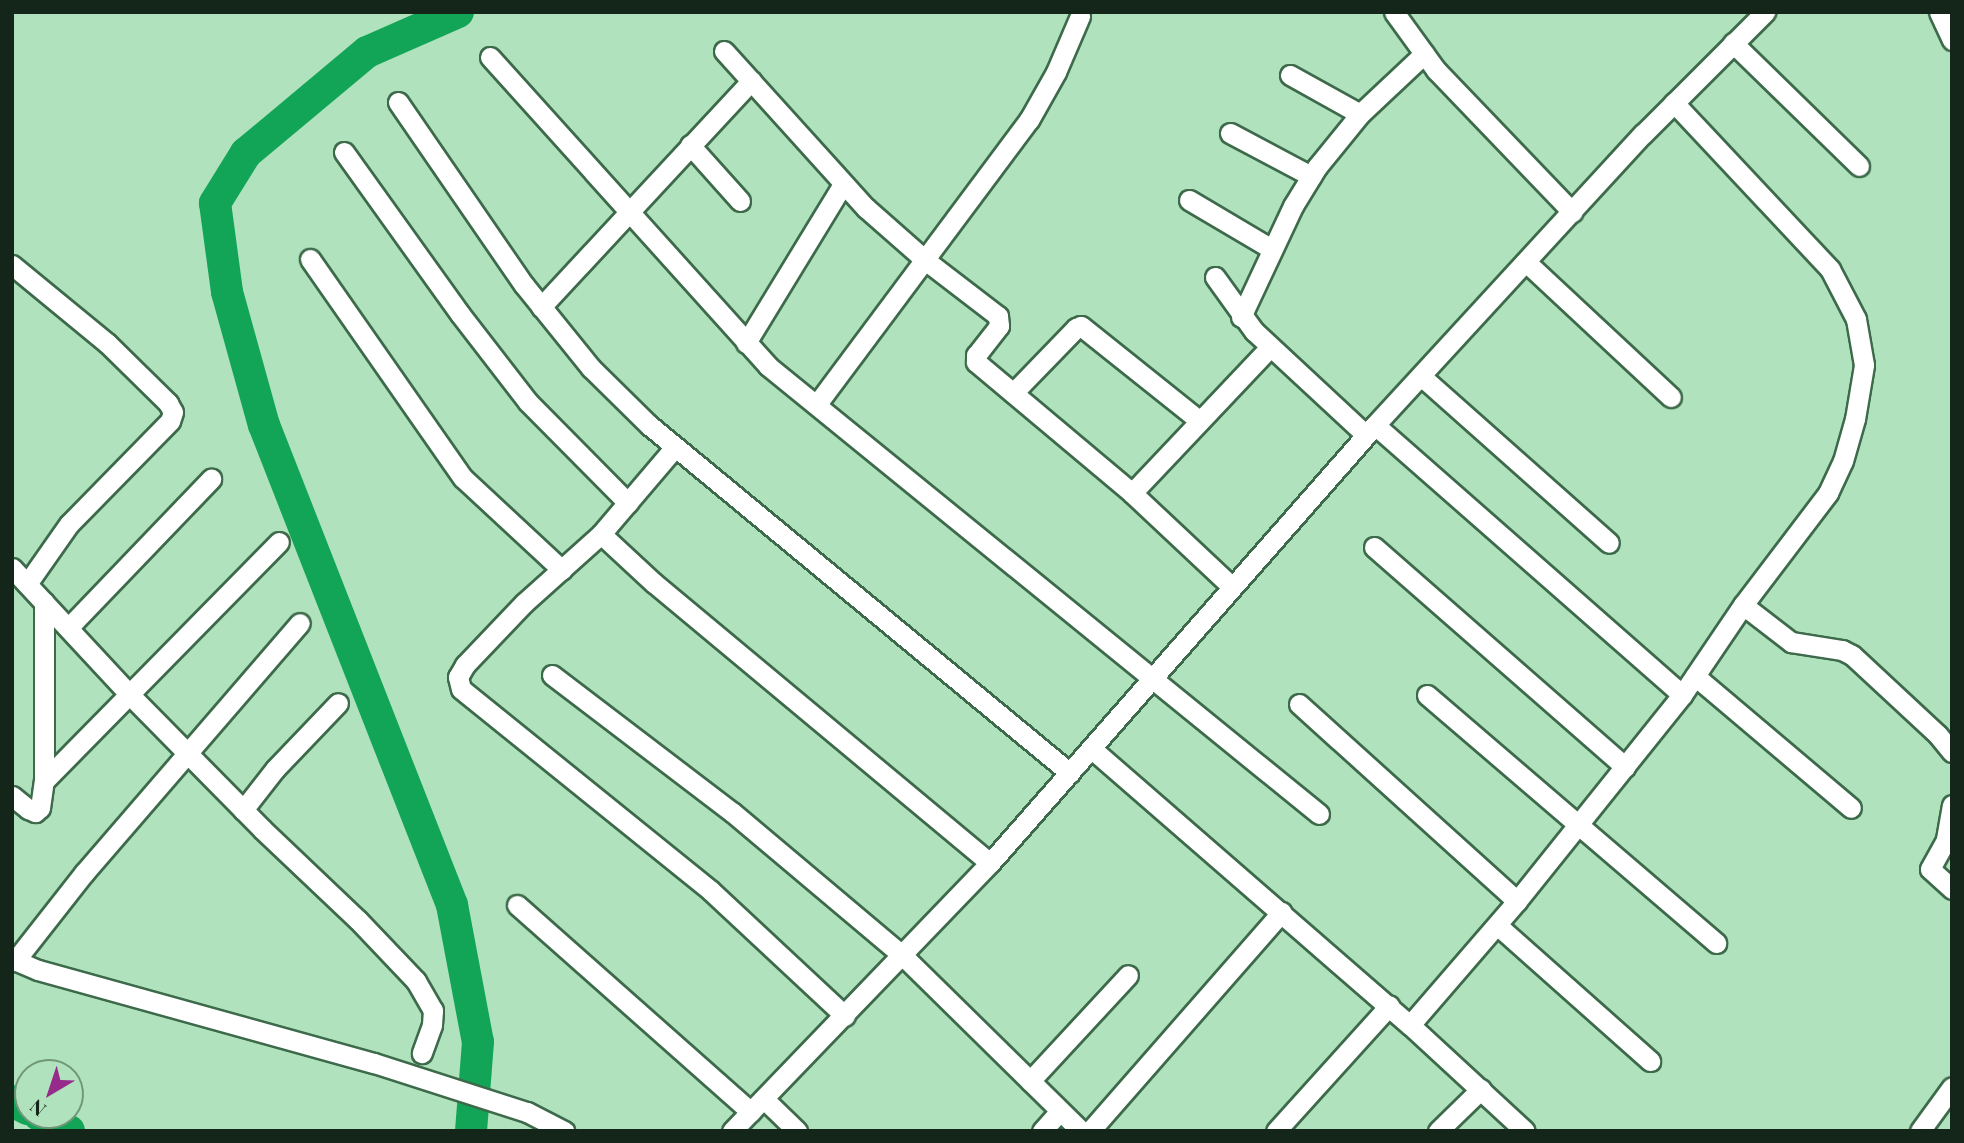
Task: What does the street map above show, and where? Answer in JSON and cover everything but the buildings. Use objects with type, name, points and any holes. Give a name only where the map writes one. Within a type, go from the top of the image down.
[{"type":"street","points":[[1394,12],[1424,54],[1484,123],[1572,212]]},
{"type":"street","points":[[732,1131],[990,863],[1371,430],[1572,212],[1765,12]]},
{"type":"street","points":[[1943,14],[1952,40]]},
{"type":"street","points":[[817,404],[1030,120],[1056,72],[1080,16]]},
{"type":"street","points":[[1733,43],[1859,166]]},
{"type":"street","points":[[724,51],[843,184],[925,260],[998,316],[999,326],[975,359],[1132,493],[1232,587]]},
{"type":"street","points":[[1241,317],[1272,249],[1311,176],[1360,114],[1424,54]]},
{"type":"street","points":[[491,57],[768,366],[1319,814]]},
{"type":"street","points":[[1290,75],[1360,114]]},
{"type":"street","points":[[541,307],[628,210],[751,81]]},
{"type":"street","points":[[398,102],[541,307],[591,368],[675,447],[1070,773]]},
{"type":"street","points":[[1410,1024],[1517,901],[1682,695],[1743,605],[1828,493],[1843,461],[1855,419],[1864,365],[1856,319],[1830,270],[1675,103]]},
{"type":"street","points":[[1230,134],[1311,176]]},
{"type":"street","points":[[690,145],[740,201]]},
{"type":"street","points":[[344,152],[460,314],[528,402],[628,503]]},
{"type":"street","points":[[746,343],[843,184]]},
{"type":"street","points":[[1189,200],[1272,249]]},
{"type":"street","points":[[310,259],[463,478],[562,570]]},
{"type":"street","points":[[1526,261],[1671,397]]},
{"type":"street","points":[[12,265],[107,343],[168,403],[173,412],[170,421],[69,524],[27,584]]},
{"type":"street","points":[[1215,277],[1241,317],[1270,347],[1682,695]]},
{"type":"street","points":[[1013,393],[1081,326],[1200,421]]},
{"type":"street","points":[[1132,493],[1270,347]]},
{"type":"street","points":[[1421,376],[1609,543]]},
{"type":"street","points":[[675,447],[601,534],[524,603],[465,665],[458,677],[461,689],[711,891],[845,1016]]},
{"type":"street","points":[[68,628],[211,479]]},
{"type":"street","points":[[601,534],[654,583],[990,863]]},
{"type":"street","points":[[44,781],[279,542]]},
{"type":"street","points":[[1374,547],[1625,767]]},
{"type":"street","points":[[12,568],[129,694],[243,810],[358,920],[427,995],[432,1010],[432,1025],[422,1053]]},
{"type":"street","points":[[12,796],[35,812],[40,808],[44,781],[44,602]]},
{"type":"street","points":[[1743,605],[1791,642],[1852,655],[1938,735],[1952,752]]},
{"type":"street","points":[[300,623],[84,873],[14,960],[374,1063],[527,1112],[564,1131]]},
{"type":"street","points":[[552,674],[732,813],[903,956],[1081,1131]]},
{"type":"street","points":[[1695,676],[1851,808]]},
{"type":"street","points":[[1427,695],[1716,943]]},
{"type":"street","points":[[243,810],[275,769],[338,703]]},
{"type":"street","points":[[1299,704],[1517,901]]},
{"type":"street","points":[[1092,749],[1410,1024],[1525,1131]]},
{"type":"street","points":[[1952,805],[1946,840],[1930,869],[1952,889]]},
{"type":"street","points":[[517,905],[757,1106],[797,1131]]},
{"type":"street","points":[[1090,1131],[1282,912]]},
{"type":"street","points":[[1497,925],[1650,1062]]},
{"type":"street","points":[[1030,1081],[1128,975]]},
{"type":"street","points":[[1276,1131],[1389,1006]]},
{"type":"street","points":[[1920,1131],[1952,1087]]},
{"type":"street","points":[[1438,1131],[1481,1089]]},
{"type":"street","points":[[1042,1131],[1060,1111]]},
{"type":"waterway","points":[[458,12],[367,52],[246,153],[215,203],[227,292],[264,425],[452,905],[478,1042],[471,1131]]},
{"type":"waterway","points":[[65,1129],[69,1131]]}]
